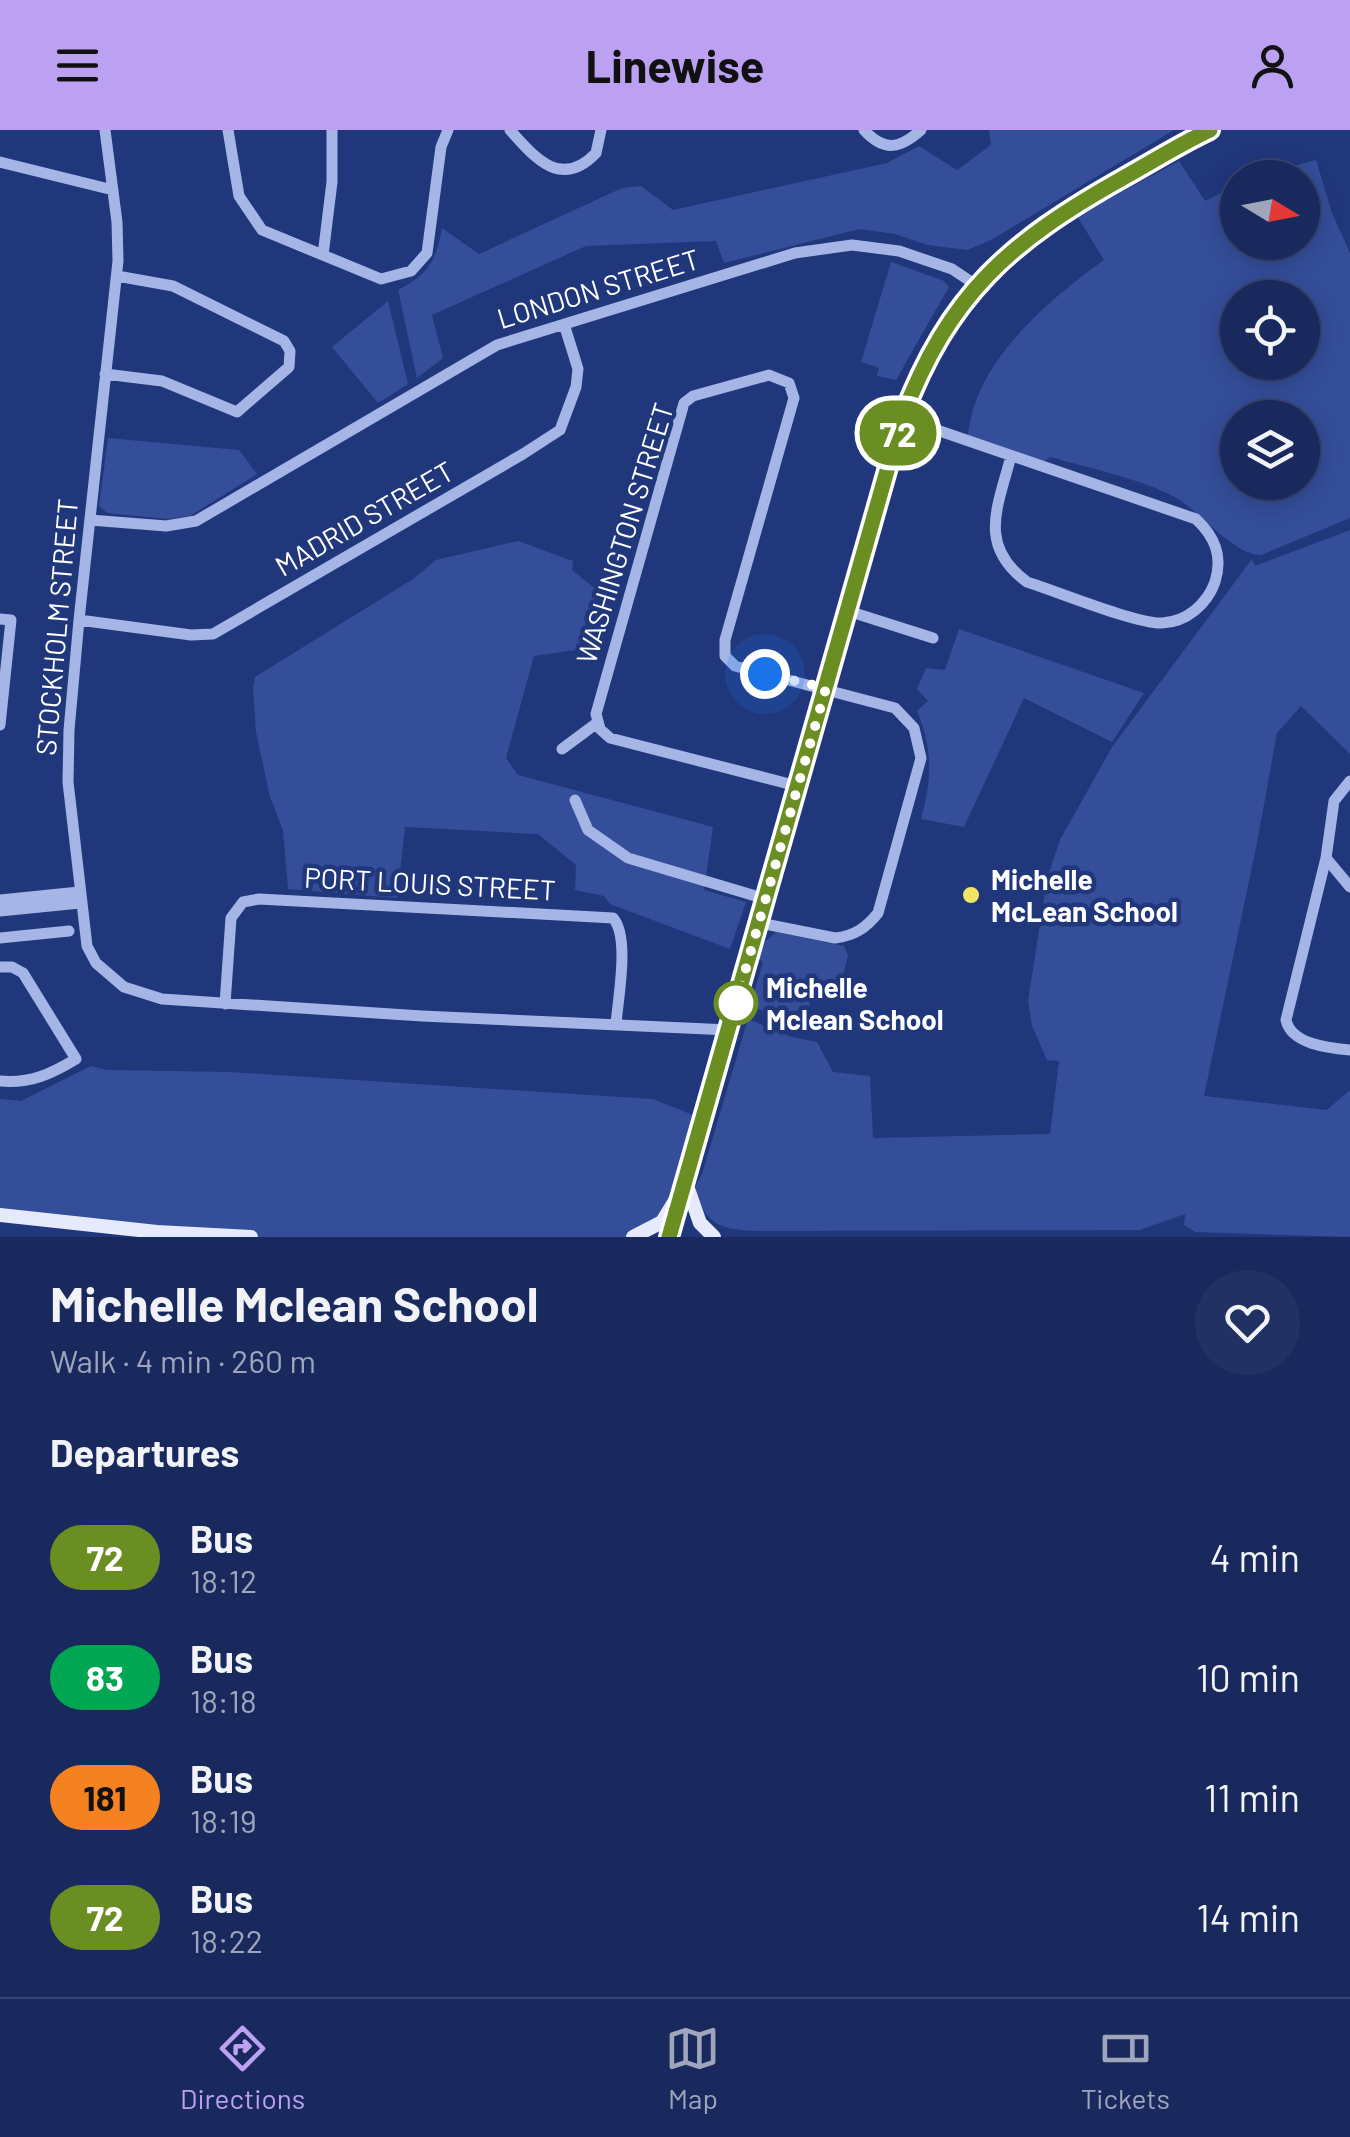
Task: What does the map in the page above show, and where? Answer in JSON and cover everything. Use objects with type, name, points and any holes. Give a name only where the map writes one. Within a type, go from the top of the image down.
[{"type":"main road","points":[[633,1237],[662,1222],[686,1184]]},
{"type":"main road","points":[[686,1184],[700,1222],[714,1237]]},
{"type":"main road","points":[[0,1215],[157,1232],[251,1237]]},
{"type":"street","name":"STOCKHOLM STREET","points":[[105,130],[118,243],[117,276],[68,754],[80,898],[87,946],[96,964],[124,987],[162,998],[729,1030]]},
{"type":"street","points":[[228,130],[239,196],[252,220],[273,236],[381,278],[411,271],[422,261],[430,243],[441,148],[448,130]]},
{"type":"street","points":[[323,255],[332,182],[332,130]]},
{"type":"street","points":[[510,130],[542,164],[568,169],[596,154],[601,130]]},
{"type":"street","points":[[864,130],[878,144],[890,148],[921,130]]},
{"type":"street","points":[[669,1237],[902,418],[935,343],[976,285],[1050,221],[1210,130]]},
{"type":"street","points":[[0,162],[113,190]]},
{"type":"street","name":"LONDON STREET","points":[[90,520],[181,526],[206,517],[489,348],[794,254],[832,246],[868,246],[916,255],[952,269],[976,285]]},
{"type":"street","points":[[105,374],[162,381],[237,412],[289,367],[291,359],[284,341],[173,286],[117,276]]},
{"type":"street","name":"MADRID STREET","points":[[79,620],[213,634],[523,454],[560,430],[576,387],[578,369],[564,324]]},
{"type":"street","name":"WASHINGTON STREET","points":[[597,723],[596,714],[684,403],[693,396],[769,375],[788,383],[794,398],[723,648],[735,666],[826,688]]},
{"type":"street","points":[[902,418],[1196,519],[1215,542],[1219,560],[1212,589],[1202,604],[1176,620],[1150,622],[1027,582],[1002,558],[994,528],[1011,456]]},
{"type":"street","points":[[848,611],[934,638]]},
{"type":"street","points":[[0,619],[11,620],[3,663],[0,726]]},
{"type":"street","points":[[760,923],[836,938],[860,931],[878,913],[921,758],[919,742],[905,716],[894,708],[826,688]]},
{"type":"street","points":[[562,749],[597,723],[604,735],[616,740],[797,786]]},
{"type":"street","points":[[1350,781],[1334,801],[1326,858],[1286,1026],[1303,1040],[1350,1050]]},
{"type":"street","points":[[575,800],[588,830],[628,858],[766,899]]},
{"type":"street","points":[[1326,858],[1350,887]]},
{"type":"street","points":[[0,900],[80,898]]},
{"type":"street","points":[[0,911],[80,898]]},
{"type":"street","name":"PORT LOUIS STREET","points":[[225,1004],[231,918],[243,902],[259,899],[491,910],[613,918],[622,942],[616,1024]]},
{"type":"street","points":[[0,938],[68,931]]},
{"type":"street","points":[[0,966],[23,973],[76,1059],[47,1076],[0,1081]]},
{"type":"shaded area","points":[[989,130],[1174,130],[991,240],[967,250],[859,229],[724,263],[716,241],[586,246],[432,315],[443,358],[417,378],[398,290],[429,265],[442,228],[479,254],[622,188],[641,186],[673,210],[887,163],[919,146],[957,170],[991,145]]},
{"type":"shaded area","points":[[1179,161],[1205,201],[1220,194],[1220,260],[1320,260],[1320,173],[1350,253],[1350,518],[1261,555],[1240,548],[1187,505],[1150,486],[1051,457],[1044,461],[968,437],[983,384],[998,359],[1038,314],[1104,260],[1077,216]]},
{"type":"shaded area","points":[[891,262],[944,281],[949,287],[896,380],[877,376],[879,368],[861,362]]},
{"type":"shaded area","points":[[388,301],[408,384],[378,403],[332,347]]},
{"type":"shaded area","points":[[108,438],[239,450],[257,474],[190,516],[167,519],[107,513],[99,506]]},
{"type":"shaded area","points":[[1350,530],[1350,754],[1301,706],[1277,733],[1204,1096],[1327,1110],[1350,1090],[1350,1237],[1195,1232],[1184,1225],[1185,1214],[1140,1230],[761,1231],[726,1227],[710,1218],[695,1187],[748,1019],[792,1037],[817,1042],[833,1072],[870,1076],[873,1138],[1050,1134],[1059,1061],[1047,1060],[1032,1026],[1028,1001],[1047,879],[1060,840],[1112,747],[1252,559],[1255,566]]},
{"type":"shaded area","points":[[518,541],[573,561],[572,570],[614,604],[602,646],[534,656],[506,758],[518,775],[713,827],[704,890],[746,902],[730,949],[610,904],[604,896],[575,890],[576,865],[538,834],[405,827],[397,898],[288,889],[283,830],[270,797],[256,732],[255,677],[413,579],[436,560]]},
{"type":"shaded area","points":[[959,629],[1144,693],[1112,742],[1024,698],[964,827],[921,819],[929,764],[917,711],[928,701],[917,689],[926,668],[945,670]]},
{"type":"shaded area","points":[[776,932],[844,946],[848,955],[839,992],[828,991],[825,1001],[811,999],[804,1022],[750,1007],[763,962],[759,959],[762,944]]},
{"type":"shaded area","points":[[91,1066],[106,1070],[229,1072],[653,1099],[703,1119],[669,1214],[633,1237],[251,1237],[0,1215],[0,1099],[21,1101]]},
{"type":"bus line","name":"72","points":[[669,1237],[902,418],[928,357],[955,312],[1005,256],[1050,221],[1210,130]]},
{"type":"place","name":"Michelle McLean School","points":[[971,895]]},
{"type":"place","name":"Michelle Mclean School","points":[[736,1003]]},
{"type":"route","points":[[736,1003],[826,688],[765,674]]}]
